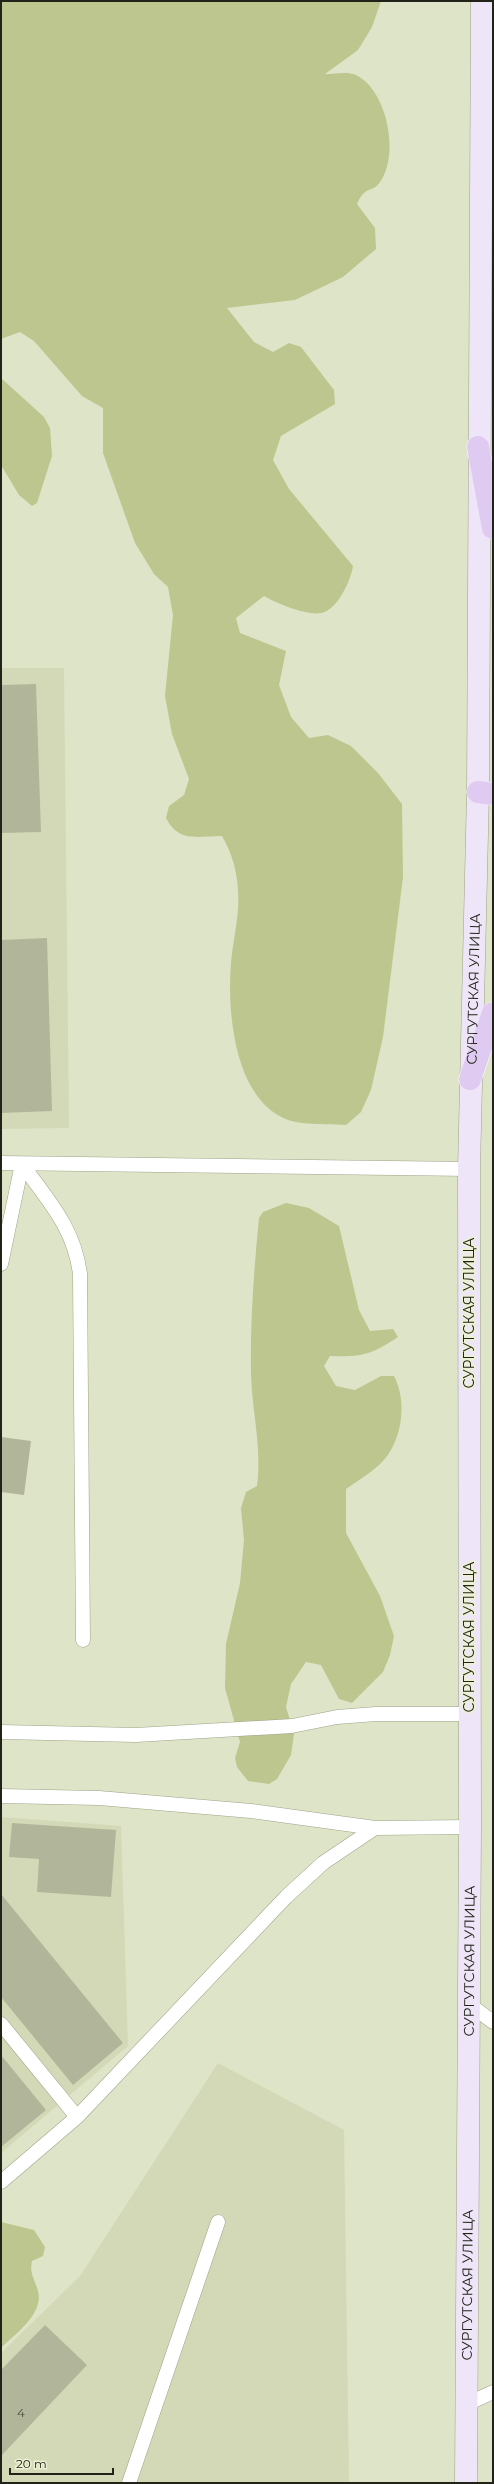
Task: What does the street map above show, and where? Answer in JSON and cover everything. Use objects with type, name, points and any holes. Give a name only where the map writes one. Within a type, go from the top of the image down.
[{"type":"main road","name":"СУРГУТСКАЯ УЛИЦА","points":[[466,2483],[468,2404],[470,1828],[470,1079],[485,793],[478,447],[482,1]]},
{"type":"main road","points":[[478,447],[493,528]]},
{"type":"main road","points":[[470,1079],[493,1013]]},
{"type":"lane","points":[[1,1163],[469,1169]]},
{"type":"lane","points":[[1,1264],[22,1164]]},
{"type":"lane","points":[[22,1164],[68,1228],[78,1255],[80,1274],[83,1640]]},
{"type":"lane","points":[[1,1732],[136,1735],[292,1726],[337,1718],[376,1714],[470,1714]]},
{"type":"lane","points":[[1,1796],[107,1798],[251,1811],[376,1828],[470,1828]]},
{"type":"lane","points":[[1,2182],[77,2117],[286,1897],[323,1863],[376,1828]]},
{"type":"lane","points":[[469,2004],[493,2022]]},
{"type":"lane","points":[[1,2024],[77,2117]]},
{"type":"lane","points":[[129,2483],[218,2222]]},
{"type":"lane","points":[[468,2404],[493,2392]]},
{"type":"shaded area","points":[[1,1],[381,1],[372,27],[358,50],[325,74],[353,74],[367,83],[376,94],[387,124],[389,156],[386,170],[380,182],[375,187],[363,194],[357,204],[375,228],[376,249],[343,277],[295,300],[227,308],[254,342],[273,352],[289,343],[301,347],[334,390],[335,404],[281,436],[273,460],[289,489],[353,566],[346,586],[338,601],[327,611],[321,613],[308,613],[276,602],[264,596],[236,618],[240,633],[286,651],[279,685],[291,717],[309,738],[328,735],[351,746],[378,773],[402,804],[403,877],[383,1037],[371,1090],[361,1112],[346,1125],[308,1124],[288,1120],[270,1110],[256,1094],[245,1074],[233,1029],[231,1005],[231,963],[238,899],[235,869],[229,849],[222,836],[197,837],[183,835],[171,826],[166,818],[169,806],[184,795],[189,779],[172,734],[165,696],[173,615],[168,587],[154,574],[135,543],[103,453],[103,408],[82,396],[34,341],[20,332],[1,339]]},
{"type":"shaded area","points":[[1,378],[44,417],[50,428],[52,456],[37,503],[32,506],[19,495],[1,465]]},
{"type":"shaded area","points":[[1,668],[64,668],[69,1128],[1,1129]]},
{"type":"shaded area","points":[[286,1203],[309,1208],[339,1226],[359,1310],[370,1331],[393,1329],[398,1337],[380,1348],[366,1354],[330,1356],[324,1366],[336,1386],[355,1390],[381,1376],[394,1376],[401,1398],[401,1410],[398,1435],[387,1456],[379,1465],[346,1489],[346,1533],[380,1596],[394,1636],[390,1655],[383,1672],[352,1703],[339,1699],[321,1665],[306,1662],[291,1684],[286,1707],[294,1734],[291,1755],[277,1779],[269,1784],[248,1781],[237,1767],[235,1758],[240,1742],[225,1688],[226,1644],[240,1583],[244,1540],[241,1508],[246,1492],[257,1486],[258,1443],[251,1374],[251,1335],[259,1218],[263,1212]]},
{"type":"shaded area","points":[[1,1817],[121,1826],[128,2046],[1,2153]]},
{"type":"shaded area","points":[[218,2063],[344,2130],[349,2483],[1,2483],[1,2353],[80,2276]]},
{"type":"shaded area","points":[[1,2222],[34,2230],[45,2247],[43,2256],[32,2261],[31,2265],[38,2291],[39,2299],[37,2308],[27,2323],[1,2348]]},
{"type":"building","points":[[36,684],[41,832],[1,833],[1,685]]},
{"type":"building","points":[[47,938],[52,1111],[1,1113],[1,940]]},
{"type":"building","points":[[1,1437],[31,1441],[24,1495],[1,1492]]},
{"type":"building","points":[[12,1823],[116,1830],[111,1897],[37,1892],[39,1859],[9,1857]]},
{"type":"building","points":[[1,1894],[123,2043],[73,2085],[1,1997]]},
{"type":"building","points":[[1,2055],[46,2110],[1,2147]]},
{"type":"building","points":[[45,2325],[87,2365],[1,2456],[1,2370]]}]
